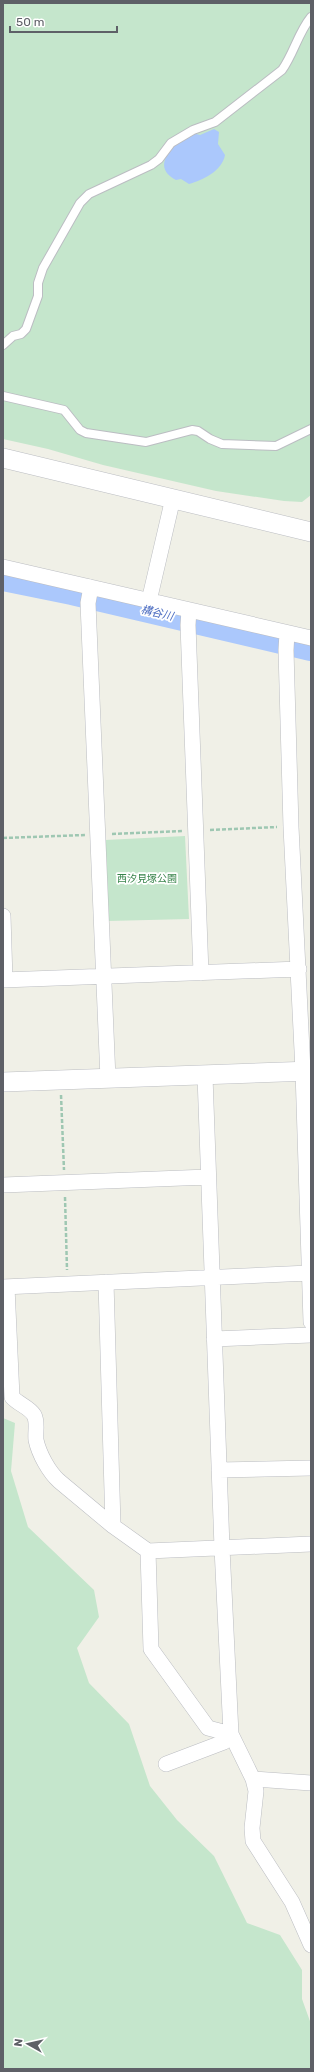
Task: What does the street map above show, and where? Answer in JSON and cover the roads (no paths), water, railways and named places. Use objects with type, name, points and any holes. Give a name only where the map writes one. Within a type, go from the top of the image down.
[{"type":"street","points":[[3,458],[311,532]]},
{"type":"street","points":[[149,600],[173,498]]},
{"type":"street","points":[[3,567],[90,594],[149,600],[188,616],[287,640],[311,638]]},
{"type":"street","points":[[90,594],[108,1079]]},
{"type":"street","points":[[188,616],[200,973]]},
{"type":"street","points":[[287,640],[292,827],[299,969],[307,1071],[309,1273],[311,1322]]},
{"type":"street","points":[[3,916],[4,980],[299,969]]},
{"type":"street","points":[[3,1082],[204,1076],[307,1071]]},
{"type":"street","points":[[204,1076],[222,1548],[231,1734],[254,1779],[256,1791],[252,1828],[253,1841],[292,1902],[311,1945]]},
{"type":"street","points":[[3,1185],[208,1177]]},
{"type":"street","points":[[309,1273],[5,1287],[12,1397],[18,1404],[31,1411],[35,1417],[36,1441],[51,1474],[113,1526],[148,1551],[311,1544]]},
{"type":"street","points":[[106,1282],[113,1526]]},
{"type":"street","points":[[214,1339],[311,1335]]},
{"type":"street","points":[[219,1470],[311,1468]]},
{"type":"street","points":[[148,1551],[151,1649],[208,1728],[231,1734]]},
{"type":"street","points":[[166,1764],[224,1742],[231,1734]]},
{"type":"street","points":[[254,1779],[311,1783]]},
{"type":"lane","points":[[3,345],[13,336],[21,334],[26,329],[38,296],[38,283],[42,268],[80,203],[89,194],[151,165],[159,159],[171,143],[192,130],[215,122],[282,70],[289,60],[303,27],[311,17]]},
{"type":"lane","points":[[3,396],[64,410],[80,430],[86,433],[146,442],[192,430],[198,431],[210,439],[222,444],[276,446],[311,429]]},
{"type":"water","points":[[214,129],[219,132],[218,144],[225,155],[220,166],[216,170],[206,177],[189,184],[181,179],[176,180],[168,174],[165,168],[165,161],[168,154],[179,142],[192,133],[200,135]]},
{"type":"waterway","name":"構谷川","points":[[3,578],[72,592],[311,648]]},
{"type":"park label","name":"西汐見塚公園","points":[[147,879]]}]
